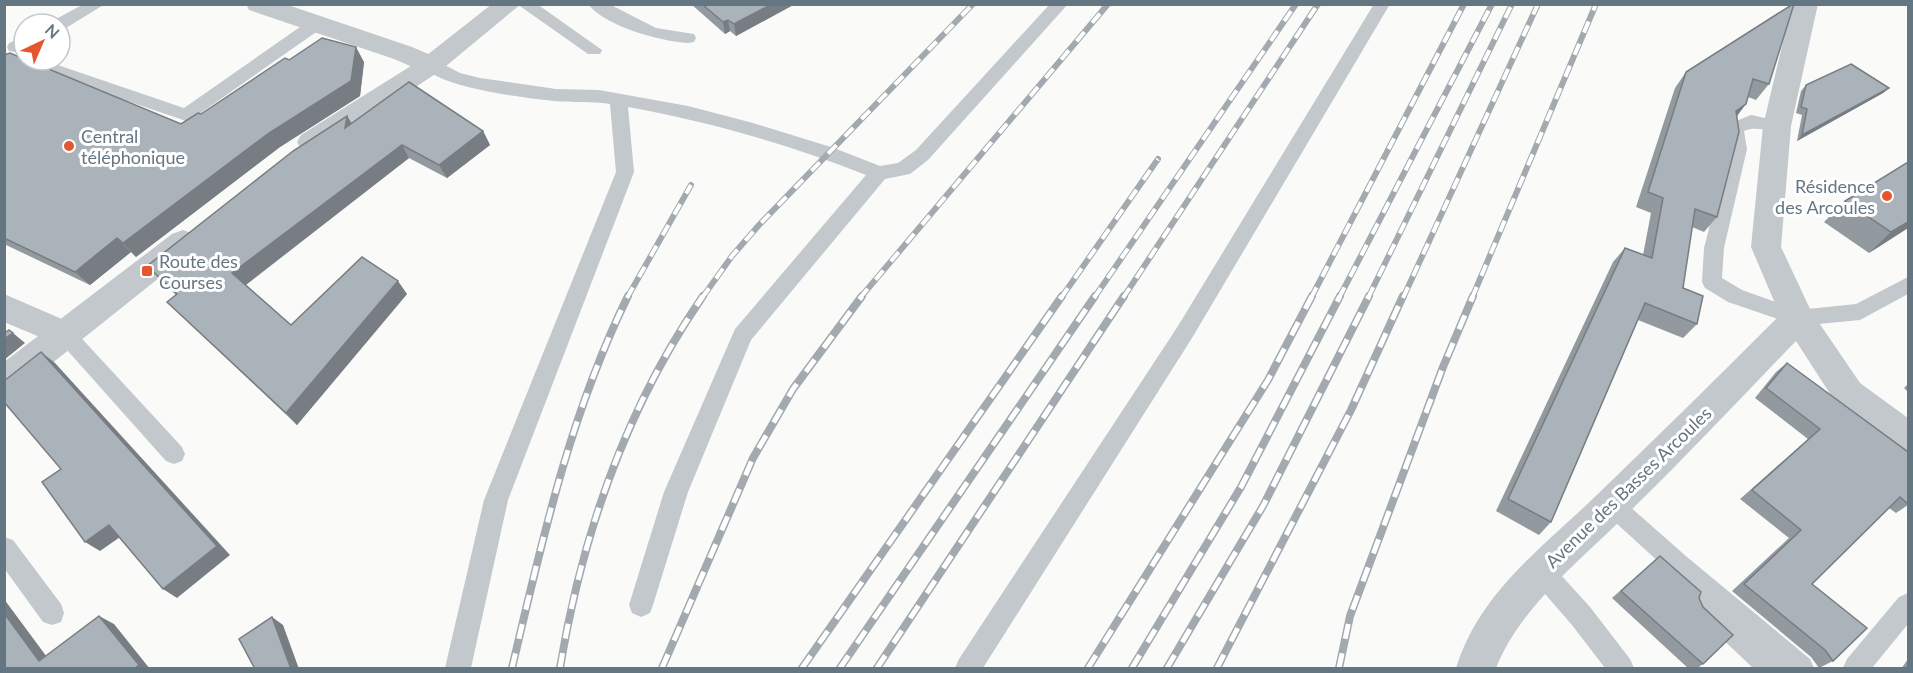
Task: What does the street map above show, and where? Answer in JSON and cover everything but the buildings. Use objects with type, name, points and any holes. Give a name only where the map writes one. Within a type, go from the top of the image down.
[{"type":"street","points":[[258,4],[403,53],[431,65]]},
{"type":"street","points":[[291,156],[431,65],[509,4]]},
{"type":"street","points":[[1805,4],[1777,126],[1766,247],[1798,318],[1848,393],[1908,437]]},
{"type":"street","points":[[4,382],[201,228]]},
{"type":"street","points":[[4,308],[66,335]]},
{"type":"street","name":"Avenue des Basses Arcoules","points":[[1476,669],[1486,643],[1524,588],[1612,505],[1798,318]]},
{"type":"lane","points":[[72,18],[97,4]]},
{"type":"lane","points":[[525,4],[594,50]]},
{"type":"lane","points":[[596,4],[629,24],[655,34],[664,37],[688,38]]},
{"type":"lane","points":[[431,65],[454,77],[480,84],[556,95],[599,96],[688,112],[747,127],[828,153],[879,173],[903,169],[922,155],[1060,4]]},
{"type":"lane","points":[[968,669],[1185,332],[1382,4]]},
{"type":"lane","points":[[67,72],[186,115],[316,24]]},
{"type":"lane","points":[[458,669],[496,500],[625,172],[618,99]]},
{"type":"lane","points":[[1777,126],[1751,121],[1735,128],[1738,149],[1714,248],[1712,282],[1735,296],[1798,318],[1860,312],[1908,285]]},
{"type":"lane","points":[[641,605],[676,492],[742,334],[879,173]]},
{"type":"lane","points":[[66,335],[174,454]]},
{"type":"lane","points":[[1612,505],[1801,669]]},
{"type":"lane","points":[[1639,529],[1641,549],[1754,650],[1770,669]]},
{"type":"lane","points":[[4,548],[52,613]]},
{"type":"lane","points":[[1541,571],[1581,616],[1620,669]]},
{"type":"lane","points":[[1856,669],[1908,605]]},
{"type":"railway","points":[[702,298],[732,256],[759,225],[973,4]]},
{"type":"railway","points":[[860,298],[1108,4]]},
{"type":"railway","points":[[1094,298],[1296,4]]},
{"type":"railway","points":[[1123,298],[1318,4]]},
{"type":"railway","points":[[1311,298],[1464,4]]},
{"type":"railway","points":[[1339,298],[1492,4]]},
{"type":"railway","points":[[1368,297],[1512,4]]},
{"type":"railway","points":[[1403,298],[1538,4]]},
{"type":"railway","points":[[1472,298],[1596,4]]},
{"type":"railway","points":[[1061,298],[1158,159]]},
{"type":"railway","points":[[628,297],[691,185]]},
{"type":"railway","points":[[560,668],[581,569],[611,474],[651,383],[703,296]]},
{"type":"railway","points":[[662,668],[753,458],[793,389],[862,296]]},
{"type":"railway","points":[[802,668],[1062,296]]},
{"type":"railway","points":[[840,668],[1095,296]]},
{"type":"railway","points":[[877,668],[1124,296]]},
{"type":"railway","points":[[1088,668],[1268,380],[1312,296]]},
{"type":"railway","points":[[1132,668],[1241,487],[1340,296]]},
{"type":"railway","points":[[1217,668],[1351,410],[1403,296]]},
{"type":"railway","points":[[1339,668],[1350,616],[1443,367],[1473,296]]},
{"type":"railway","points":[[512,668],[559,479],[590,386],[628,297]]},
{"type":"railway","points":[[1167,668],[1263,506],[1368,297]]},
{"type":"place","name":"Central téléphonique","points":[[69,146]]},
{"type":"place","name":"Résidence des Arcoules","points":[[1887,196]]},
{"type":"place","name":"Route des Courses","points":[[147,271]]}]
